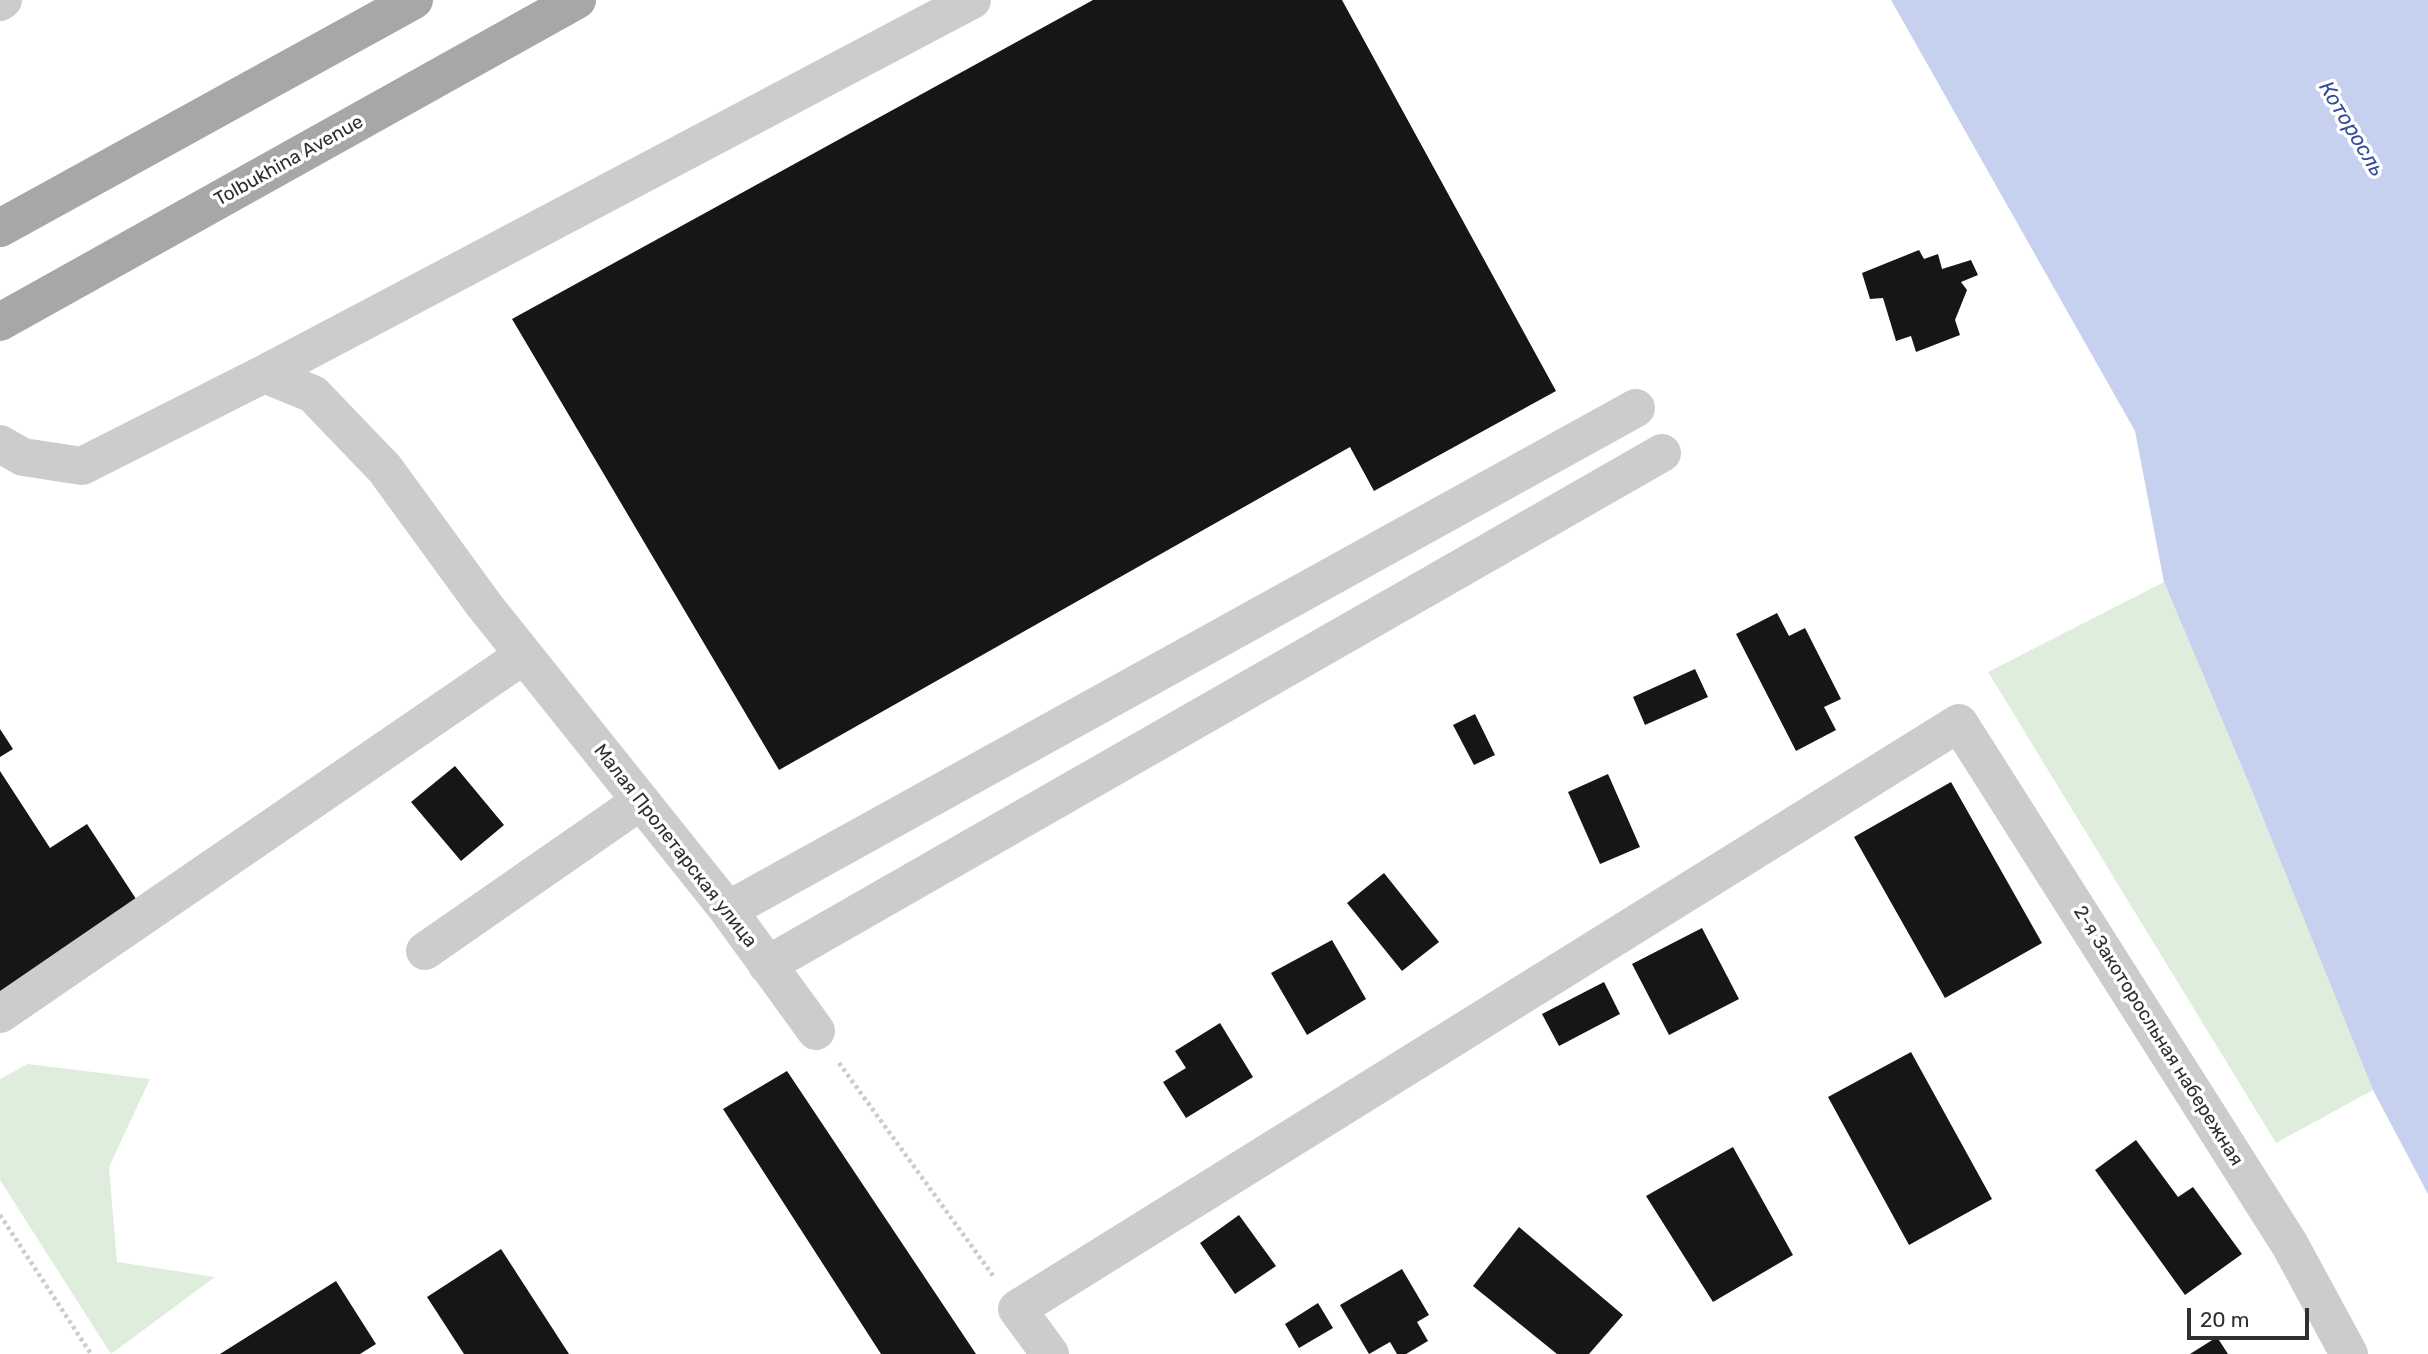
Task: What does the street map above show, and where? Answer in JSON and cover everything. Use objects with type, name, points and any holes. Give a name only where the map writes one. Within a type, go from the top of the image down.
[{"type":"main road","points":[[0,228],[414,0]]},
{"type":"main road","name":"Tolbukhina Avenue","points":[[0,323],[578,0]]},
{"type":"street","points":[[0,444],[23,457],[82,466],[972,0]]},
{"type":"street","name":"Малая Пролетарская улица","points":[[264,373],[313,394],[385,469],[484,605],[728,910],[816,1031]]},
{"type":"street","points":[[728,910],[1636,408]]},
{"type":"street","points":[[767,965],[1662,453]]},
{"type":"street","points":[[0,1014],[524,655]]},
{"type":"street","name":"2-я Закоторосльная набережная","points":[[1017,1309],[1959,723],[2290,1245],[2349,1354]]},
{"type":"street","points":[[425,950],[641,801]]},
{"type":"street","points":[[1017,1309],[1050,1354]]},
{"type":"path","points":[[816,1031],[1017,1309]]},
{"type":"path","points":[[0,1215],[91,1354]]},
{"type":"green space","points":[[2164,582],[2373,1090],[2276,1143],[1988,672]]},
{"type":"green space","points":[[28,1064],[150,1079],[109,1167],[117,1262],[215,1277],[111,1354],[0,1180],[0,1079]]},
{"type":"water","name":"Которосль","points":[[1891,0],[2428,0],[2428,1194],[2373,1090],[2164,582],[2135,431]]},
{"type":"building","points":[[1093,0],[1342,0],[1556,391],[1374,491],[1350,447],[779,770],[512,319]]},
{"type":"building","points":[[1919,250],[1924,259],[1938,254],[1942,269],[1971,260],[1978,275],[1961,282],[1967,290],[1955,320],[1960,335],[1916,352],[1911,336],[1896,341],[1883,298],[1870,299],[1862,273]]},
{"type":"building","points":[[1777,613],[1789,636],[1805,628],[1841,699],[1824,707],[1836,730],[1796,751],[1736,634]]},
{"type":"building","points":[[1695,669],[1708,697],[1645,725],[1633,697]]},
{"type":"building","points":[[1475,714],[1495,755],[1474,765],[1453,725]]},
{"type":"building","points":[[0,729],[13,749],[0,757]]},
{"type":"building","points":[[455,766],[504,825],[461,861],[411,802]]},
{"type":"building","points":[[0,771],[50,848],[87,824],[140,905],[0,996]]},
{"type":"building","points":[[1608,774],[1640,847],[1600,864],[1568,792]]},
{"type":"building","points":[[1951,782],[2042,943],[1945,998],[1854,837]]},
{"type":"building","points":[[1384,873],[1439,942],[1402,971],[1347,903]]},
{"type":"building","points":[[1702,928],[1739,999],[1669,1035],[1632,964]]},
{"type":"building","points":[[1332,940],[1366,999],[1307,1035],[1271,973]]},
{"type":"building","points":[[1604,982],[1620,1014],[1559,1046],[1542,1014]]},
{"type":"building","points":[[1220,1023],[1253,1077],[1186,1118],[1163,1082],[1186,1068],[1175,1051]]},
{"type":"building","points":[[1911,1052],[1992,1199],[1909,1245],[1828,1097]]},
{"type":"building","points":[[787,1071],[976,1354],[881,1354],[723,1109]]},
{"type":"building","points":[[2136,1140],[2178,1197],[2193,1187],[2242,1254],[2185,1295],[2095,1170]]},
{"type":"building","points":[[1733,1147],[1793,1255],[1713,1302],[1646,1196]]},
{"type":"building","points":[[1239,1215],[1276,1266],[1235,1294],[1200,1243]]},
{"type":"building","points":[[1519,1227],[1623,1315],[1589,1354],[1557,1354],[1473,1286]]},
{"type":"building","points":[[501,1249],[569,1354],[464,1354],[427,1297]]},
{"type":"building","points":[[1402,1269],[1429,1315],[1417,1322],[1428,1341],[1406,1354],[1397,1354],[1390,1342],[1369,1354],[1340,1305]]},
{"type":"building","points":[[336,1281],[376,1344],[360,1354],[220,1354]]},
{"type":"building","points":[[1318,1303],[1333,1328],[1299,1348],[1285,1324]]},
{"type":"building","points":[[2217,1337],[2228,1354],[2190,1354]]}]
